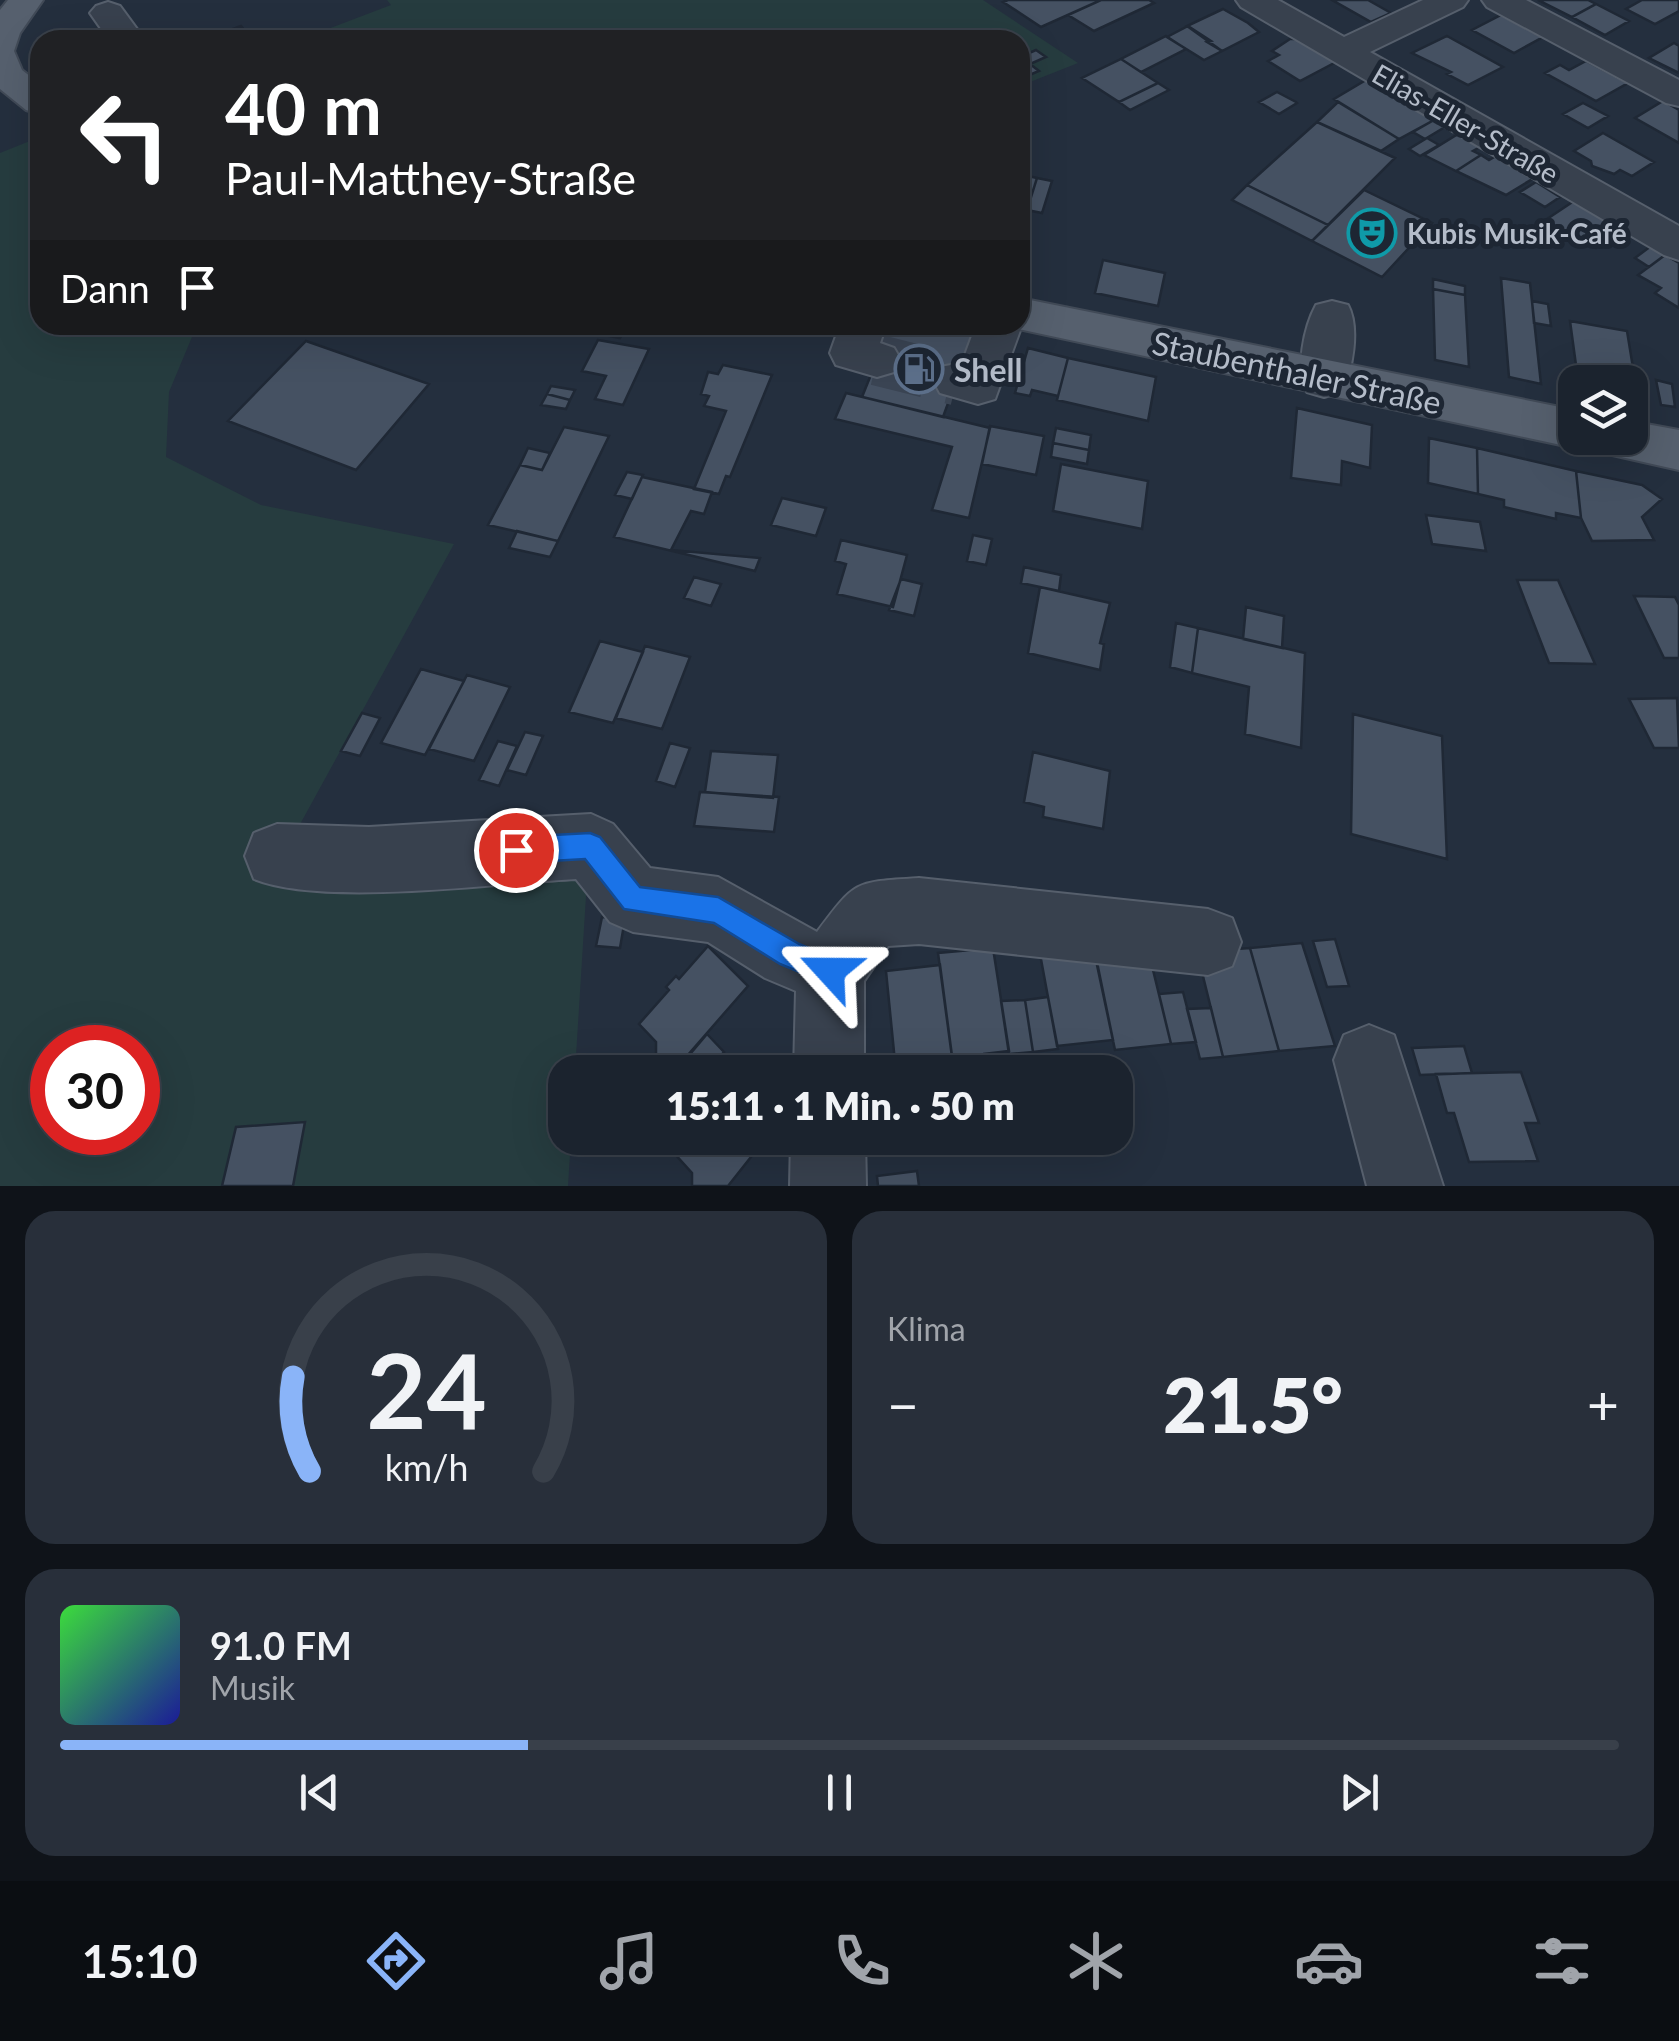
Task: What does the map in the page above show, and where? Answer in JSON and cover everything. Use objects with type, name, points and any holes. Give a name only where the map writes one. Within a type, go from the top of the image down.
[{"type":"main road","points":[[0,46],[2,32],[26,0]]},
{"type":"main road","name":"Staubenthaler Straße","points":[[1030,316],[1558,426]]},
{"type":"main road","points":[[1648,444],[1679,450]]},
{"type":"street","name":"Elias-Eller-Straße","points":[[1253,0],[1679,245]]},
{"type":"street","points":[[1341,52],[1451,0]]},
{"type":"street","points":[[1499,0],[1679,95]]},
{"type":"street","points":[[1324,379],[1332,317]]},
{"type":"street","points":[[957,380],[978,386],[996,335]]},
{"type":"street","points":[[277,856],[369,858],[590,846],[633,900],[718,910],[790,954],[830,971]]},
{"type":"street","points":[[829,1055],[830,971],[871,914],[919,910],[1208,942]]},
{"type":"street","points":[[1369,1060],[1405,1186]]},
{"type":"street","points":[[828,1155],[828,1186]]},
{"type":"green space","points":[[387,0],[983,0],[1028,30],[325,30],[391,5]]},
{"type":"green space","points":[[1030,31],[1078,63],[1030,82]]},
{"type":"green space","points":[[30,141],[30,335],[193,335],[169,392],[166,457],[261,505],[454,544],[276,868],[588,864],[576,1055],[548,1055],[548,1155],[570,1155],[568,1186],[0,1186],[0,153]]},
{"type":"building","points":[[1101,0],[1041,27],[1003,2]]},
{"type":"building","points":[[1101,0],[1154,3],[1094,31],[1068,15]]},
{"type":"building","points":[[1332,0],[1368,0],[1391,13],[1371,22]]},
{"type":"building","points":[[1538,0],[1588,0],[1596,4],[1572,17]]},
{"type":"building","points":[[1642,0],[1679,0],[1679,11],[1655,24],[1626,9]]},
{"type":"building","points":[[1596,4],[1629,21],[1605,35],[1572,17]]},
{"type":"building","points":[[1223,9],[1259,32],[1222,51],[1187,26]]},
{"type":"building","points":[[1501,15],[1543,37],[1514,53],[1472,30]]},
{"type":"building","points":[[1188,26],[1222,51],[1204,60],[1167,37]]},
{"type":"building","points":[[1166,36],[1186,49],[1141,72],[1121,59]]},
{"type":"building","points":[[1447,36],[1503,67],[1468,85],[1412,53]]},
{"type":"building","points":[[1290,39],[1336,62],[1300,81],[1268,61],[1279,55],[1272,51]]},
{"type":"building","points":[[1674,43],[1679,46],[1679,73],[1649,58]]},
{"type":"building","points":[[1036,50],[1046,57],[1030,64],[1030,53]]},
{"type":"building","points":[[1121,59],[1158,83],[1119,102],[1082,78]]},
{"type":"building","points":[[1586,61],[1628,83],[1596,101],[1545,73],[1560,65],[1569,70]]},
{"type":"building","points":[[1366,80],[1434,120],[1399,139],[1334,99]]},
{"type":"building","points":[[1158,83],[1169,90],[1130,110],[1119,102]]},
{"type":"building","points":[[1277,92],[1297,103],[1279,114],[1259,102]]},
{"type":"building","points":[[1663,101],[1679,110],[1679,143],[1635,118]]},
{"type":"building","points":[[1338,102],[1399,139],[1381,151],[1317,122]]},
{"type":"building","points":[[1583,103],[1608,116],[1588,128],[1563,114]]},
{"type":"building","points":[[1434,120],[1445,127],[1425,139],[1413,132]]},
{"type":"building","points":[[1317,122],[1395,158],[1328,225],[1247,185]]},
{"type":"building","points":[[1603,133],[1654,162],[1632,176],[1620,170],[1614,174],[1592,166],[1591,161],[1574,151]]},
{"type":"building","points":[[1458,134],[1480,147],[1473,151],[1481,155],[1456,171],[1424,155]]},
{"type":"building","points":[[1427,138],[1439,145],[1420,156],[1409,149]]},
{"type":"building","points":[[1481,155],[1489,160],[1496,156],[1534,178],[1506,195],[1456,171]]},
{"type":"building","points":[[1030,176],[1037,178],[1030,200]]},
{"type":"building","points":[[1037,178],[1052,181],[1042,213],[1030,211]]},
{"type":"building","points":[[1536,182],[1560,197],[1545,207],[1520,192]]},
{"type":"building","points":[[1247,185],[1328,225],[1312,241],[1232,200]]},
{"type":"building","name":"Kubis Musik-Café","points":[[1364,190],[1432,223],[1382,277],[1312,241]]},
{"type":"building","points":[[1574,201],[1615,225],[1603,233],[1610,237],[1596,248],[1544,221]]},
{"type":"building","points":[[1651,246],[1665,255],[1649,267],[1635,258]]},
{"type":"building","points":[[1665,255],[1679,263],[1679,308],[1655,293],[1661,288],[1638,275]]},
{"type":"building","points":[[1103,260],[1165,273],[1158,306],[1095,293]]},
{"type":"building","points":[[1501,278],[1530,283],[1541,384],[1509,377]]},
{"type":"building","points":[[1433,279],[1465,286],[1465,295],[1433,289]]},
{"type":"building","points":[[1433,289],[1465,295],[1469,367],[1435,360]]},
{"type":"building","points":[[1532,301],[1548,304],[1551,326],[1534,323]]},
{"type":"building","points":[[1570,321],[1627,331],[1633,365],[1576,365]]},
{"type":"building","points":[[887,335],[973,335],[943,417],[862,397]]},
{"type":"building","points":[[598,340],[649,349],[623,405],[595,399],[606,376],[582,371]]},
{"type":"building","points":[[306,341],[429,384],[356,470],[228,421]]},
{"type":"building","points":[[1028,348],[1068,358],[1058,396],[1032,390],[1030,396],[1015,393]]},
{"type":"building","points":[[1068,358],[1156,377],[1148,421],[1057,400]]},
{"type":"building","points":[[723,365],[772,375],[730,477],[726,476],[719,494],[694,489],[726,411],[704,406],[709,396],[701,394],[708,372],[718,374]]},
{"type":"building","points":[[1656,380],[1672,384],[1675,407],[1661,405]]},
{"type":"building","points":[[551,386],[575,390],[570,400],[547,394]]},
{"type":"building","points":[[846,393],[990,428],[969,518],[932,510],[952,447],[835,419]]},
{"type":"building","points":[[547,394],[570,400],[566,409],[541,405]]},
{"type":"building","points":[[1297,408],[1372,425],[1370,468],[1342,461],[1341,485],[1291,478]]},
{"type":"building","points":[[990,426],[1044,436],[1036,475],[982,464]]},
{"type":"building","points":[[564,427],[609,436],[558,541],[488,525],[520,465],[542,470]]},
{"type":"building","points":[[1056,428],[1091,435],[1089,450],[1053,443]]},
{"type":"building","points":[[1429,438],[1477,448],[1478,494],[1428,483]]},
{"type":"building","points":[[1053,443],[1089,450],[1087,464],[1051,457]]},
{"type":"building","points":[[528,448],[550,453],[542,470],[520,465]]},
{"type":"building","points":[[1477,448],[1576,471],[1581,518],[1556,513],[1556,519],[1504,507],[1504,500],[1478,494]]},
{"type":"building","points":[[1061,464],[1148,481],[1142,529],[1053,511]]},
{"type":"building","points":[[1576,471],[1642,485],[1662,499],[1642,517],[1654,540],[1592,541],[1581,518]]},
{"type":"building","points":[[627,472],[643,475],[632,499],[615,495]]},
{"type":"building","points":[[642,477],[712,492],[704,514],[691,511],[671,550],[760,558],[755,571],[614,537]]},
{"type":"building","points":[[782,498],[826,508],[816,536],[771,525]]},
{"type":"building","points":[[1426,515],[1480,522],[1486,551],[1432,544]]},
{"type":"building","points":[[517,531],[558,541],[550,557],[509,548]]},
{"type":"building","points":[[973,535],[992,539],[986,565],[967,561]]},
{"type":"building","points":[[841,540],[907,555],[893,607],[837,594],[846,564],[835,561]]},
{"type":"building","points":[[1024,567],[1061,575],[1059,591],[1021,583]]},
{"type":"building","points":[[694,577],[721,584],[711,606],[684,598]]},
{"type":"building","points":[[901,579],[922,584],[914,616],[889,610]]},
{"type":"building","points":[[1517,580],[1558,580],[1595,664],[1549,663]]},
{"type":"building","points":[[1040,587],[1110,603],[1100,643],[1104,644],[1100,670],[1028,653]]},
{"type":"building","points":[[1634,596],[1675,597],[1679,605],[1679,658],[1664,658]]},
{"type":"building","points":[[1246,607],[1284,616],[1282,648],[1243,639]]},
{"type":"building","points":[[1176,623],[1198,628],[1192,673],[1170,667]]},
{"type":"building","points":[[1198,628],[1305,653],[1301,748],[1245,734],[1249,687],[1192,673]]},
{"type":"building","points":[[600,641],[643,652],[613,723],[569,712]]},
{"type":"building","points":[[645,646],[690,657],[662,729],[616,718]]},
{"type":"building","points":[[421,669],[464,681],[425,755],[381,743]]},
{"type":"building","points":[[467,675],[510,687],[474,761],[429,749]]},
{"type":"building","points":[[1677,698],[1679,748],[1654,748],[1629,699]]},
{"type":"building","points":[[362,713],[380,718],[360,756],[341,751]]},
{"type":"building","points":[[1353,714],[1442,736],[1447,859],[1351,834]]},
{"type":"building","points":[[525,732],[543,736],[526,775],[507,770]]},
{"type":"building","points":[[498,741],[517,746],[499,786],[479,780]]},
{"type":"building","points":[[670,743],[690,748],[675,787],[656,781]]},
{"type":"building","points":[[711,751],[778,755],[773,798],[705,792]]},
{"type":"building","points":[[1033,752],[1110,771],[1103,829],[1043,817],[1044,807],[1024,802]]},
{"type":"building","points":[[700,792],[779,797],[774,832],[694,826]]},
{"type":"building","points":[[602,917],[625,919],[620,948],[596,946]]},
{"type":"building","points":[[1092,938],[1113,1040],[1057,1046],[1038,943]]},
{"type":"building","points":[[1335,939],[1349,986],[1327,987],[1313,941]]},
{"type":"building","points":[[1146,941],[1171,1044],[1115,1050],[1093,946]]},
{"type":"building","points":[[1302,943],[1335,1046],[1279,1051],[1250,948]]},
{"type":"building","points":[[708,946],[748,986],[688,1055],[657,1055],[656,1042],[639,1024],[669,990],[666,987],[676,976],[679,979]]},
{"type":"building","points":[[993,948],[1009,1051],[952,1055],[938,953]]},
{"type":"building","points":[[1250,948],[1279,1051],[1223,1057],[1197,952]]},
{"type":"building","points":[[940,965],[952,1055],[894,1055],[886,971]]},
{"type":"building","points":[[1183,992],[1196,1042],[1171,1044],[1159,994]]},
{"type":"building","points":[[1048,997],[1058,1049],[1033,1052],[1025,1000]]},
{"type":"building","points":[[1025,1000],[1033,1052],[1009,1054],[1001,1001]]},
{"type":"building","points":[[1211,1008],[1223,1057],[1200,1059],[1187,1009]]},
{"type":"building","points":[[707,1034],[724,1052],[721,1055],[689,1055]]},
{"type":"building","points":[[1464,1046],[1472,1073],[1420,1075],[1412,1048]]},
{"type":"building","points":[[1521,1072],[1539,1123],[1525,1123],[1538,1161],[1469,1162],[1454,1113],[1447,1113],[1436,1074]]},
{"type":"building","points":[[305,1122],[293,1186],[222,1186],[236,1127]]},
{"type":"building","points":[[676,1155],[753,1155],[728,1186],[692,1186],[692,1173]]},
{"type":"building","points":[[917,1171],[919,1186],[878,1186],[877,1176]]},
{"type":"tunnel","points":[[877,360],[957,380]]},
{"type":"place","name":"Kubis Musik-Café","points":[[1372,233]]},
{"type":"place","name":"Shell","points":[[919,369]]},
{"type":"route","points":[[516,850],[590,846],[633,900],[718,910],[790,954],[830,971]]}]
